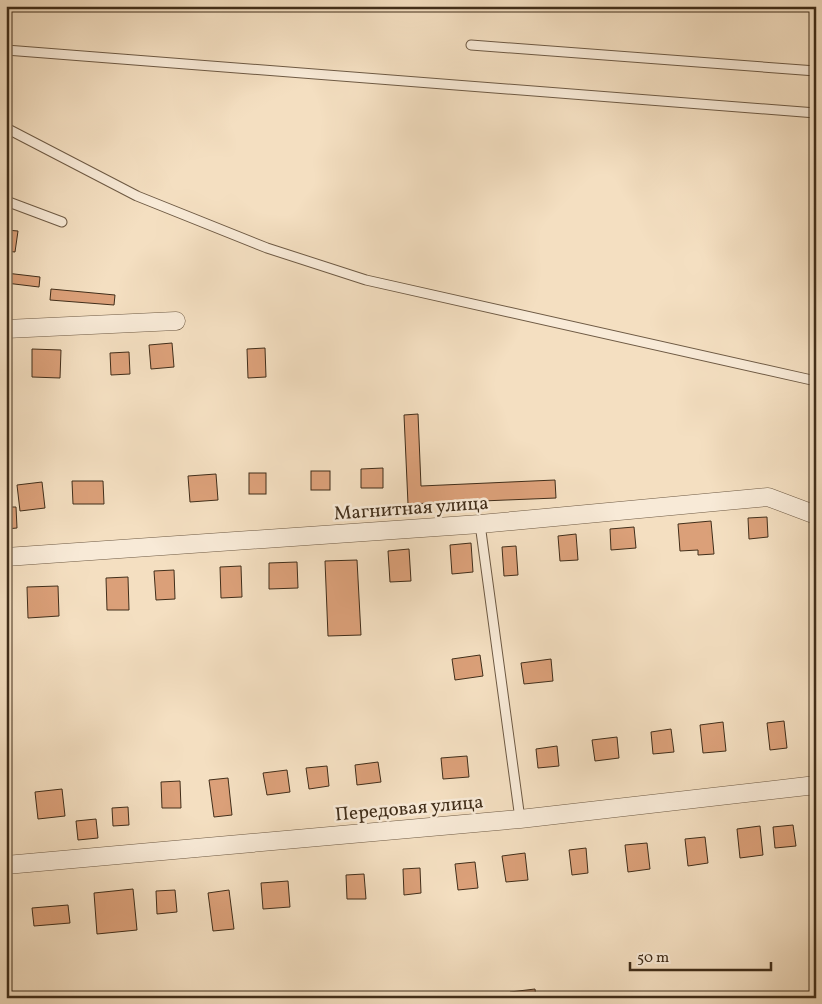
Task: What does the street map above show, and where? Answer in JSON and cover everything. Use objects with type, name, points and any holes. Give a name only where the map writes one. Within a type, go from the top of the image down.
[{"type":"street","points":[[6,329],[176,322]]},
{"type":"street","name":"Магнитная улица","points":[[6,557],[480,524],[768,497],[816,515]]},
{"type":"street","name":"Передовая улица","points":[[6,865],[520,819],[816,785]]},
{"type":"lane","points":[[471,45],[816,71]]},
{"type":"lane","points":[[6,50],[816,113]]},
{"type":"lane","points":[[6,128],[137,196],[267,248],[366,280],[816,381]]},
{"type":"lane","points":[[6,201],[62,222]]},
{"type":"lane","points":[[480,524],[520,819]]},
{"type":"building","points":[[6,230],[18,231],[15,252],[6,251]]},
{"type":"building","points":[[6,273],[40,277],[39,287],[6,283]]},
{"type":"building","points":[[51,289],[115,295],[114,305],[50,300]]},
{"type":"building","points":[[172,343],[174,367],[151,369],[149,345]]},
{"type":"building","points":[[265,348],[266,377],[248,378],[247,349]]},
{"type":"building","points":[[32,349],[61,350],[60,378],[32,377]]},
{"type":"building","points":[[129,352],[130,374],[111,375],[110,353]]},
{"type":"building","points":[[418,414],[421,486],[555,480],[556,498],[408,504],[404,415]]},
{"type":"building","points":[[383,468],[383,488],[361,488],[361,469]]},
{"type":"building","points":[[311,471],[330,471],[330,490],[311,490]]},
{"type":"building","points":[[249,473],[266,473],[266,494],[249,494]]},
{"type":"building","points":[[216,474],[218,500],[190,502],[188,476]]},
{"type":"building","points":[[72,481],[103,481],[104,504],[73,504]]},
{"type":"building","points":[[42,482],[45,508],[20,511],[17,485]]},
{"type":"building","points":[[6,507],[16,507],[17,528],[6,529]]},
{"type":"building","points":[[767,517],[768,537],[749,539],[748,518]]},
{"type":"building","points":[[711,521],[714,554],[698,555],[698,550],[680,551],[678,524]]},
{"type":"building","points":[[634,527],[636,548],[611,550],[610,529]]},
{"type":"building","points":[[576,534],[578,560],[560,561],[558,536]]},
{"type":"building","points":[[471,543],[473,572],[452,574],[450,545]]},
{"type":"building","points":[[516,546],[518,575],[504,576],[502,547]]},
{"type":"building","points":[[409,549],[411,581],[390,582],[388,551]]},
{"type":"building","points":[[357,560],[361,635],[328,636],[325,561]]},
{"type":"building","points":[[297,562],[298,588],[269,589],[269,563]]},
{"type":"building","points":[[241,566],[242,597],[221,598],[220,567]]},
{"type":"building","points":[[174,570],[175,599],[156,600],[154,571]]},
{"type":"building","points":[[128,577],[129,610],[107,610],[106,578]]},
{"type":"building","points":[[58,586],[59,616],[28,618],[27,587]]},
{"type":"building","points":[[480,655],[483,676],[455,680],[452,659]]},
{"type":"building","points":[[551,659],[553,681],[524,684],[521,663]]},
{"type":"building","points":[[784,721],[787,748],[770,750],[767,723]]},
{"type":"building","points":[[723,722],[726,751],[703,753],[700,725]]},
{"type":"building","points":[[671,729],[674,752],[653,754],[651,732]]},
{"type":"building","points":[[617,737],[619,758],[595,761],[592,740]]},
{"type":"building","points":[[557,746],[559,766],[538,768],[536,749]]},
{"type":"building","points":[[467,756],[469,777],[443,779],[441,758]]},
{"type":"building","points":[[378,762],[381,782],[357,785],[355,765]]},
{"type":"building","points":[[327,766],[329,786],[309,789],[306,768]]},
{"type":"building","points":[[287,770],[290,792],[267,795],[263,773]]},
{"type":"building","points":[[228,778],[232,815],[214,817],[209,780]]},
{"type":"building","points":[[180,781],[181,808],[162,808],[161,782]]},
{"type":"building","points":[[62,789],[65,816],[38,819],[35,792]]},
{"type":"building","points":[[128,807],[129,825],[113,826],[112,808]]},
{"type":"building","points":[[96,819],[98,838],[78,840],[76,821]]},
{"type":"building","points":[[793,825],[796,846],[775,848],[773,827]]},
{"type":"building","points":[[760,826],[763,855],[740,858],[737,829]]},
{"type":"building","points":[[705,837],[708,863],[688,866],[685,839]]},
{"type":"building","points":[[647,843],[650,869],[628,872],[625,845]]},
{"type":"building","points":[[586,848],[588,873],[572,875],[569,850]]},
{"type":"building","points":[[525,853],[528,880],[506,882],[502,856]]},
{"type":"building","points":[[475,862],[478,888],[458,890],[455,864]]},
{"type":"building","points":[[420,868],[421,893],[404,895],[403,869]]},
{"type":"building","points":[[364,874],[366,899],[347,899],[346,875]]},
{"type":"building","points":[[288,881],[290,907],[263,909],[261,883]]},
{"type":"building","points":[[133,889],[137,930],[97,934],[94,893]]},
{"type":"building","points":[[175,890],[177,912],[157,914],[156,891]]},
{"type":"building","points":[[229,890],[234,929],[213,931],[208,893]]},
{"type":"building","points":[[68,905],[70,923],[34,926],[32,908]]},
{"type":"building","points":[[535,989],[536,998],[510,998],[510,992]]}]
